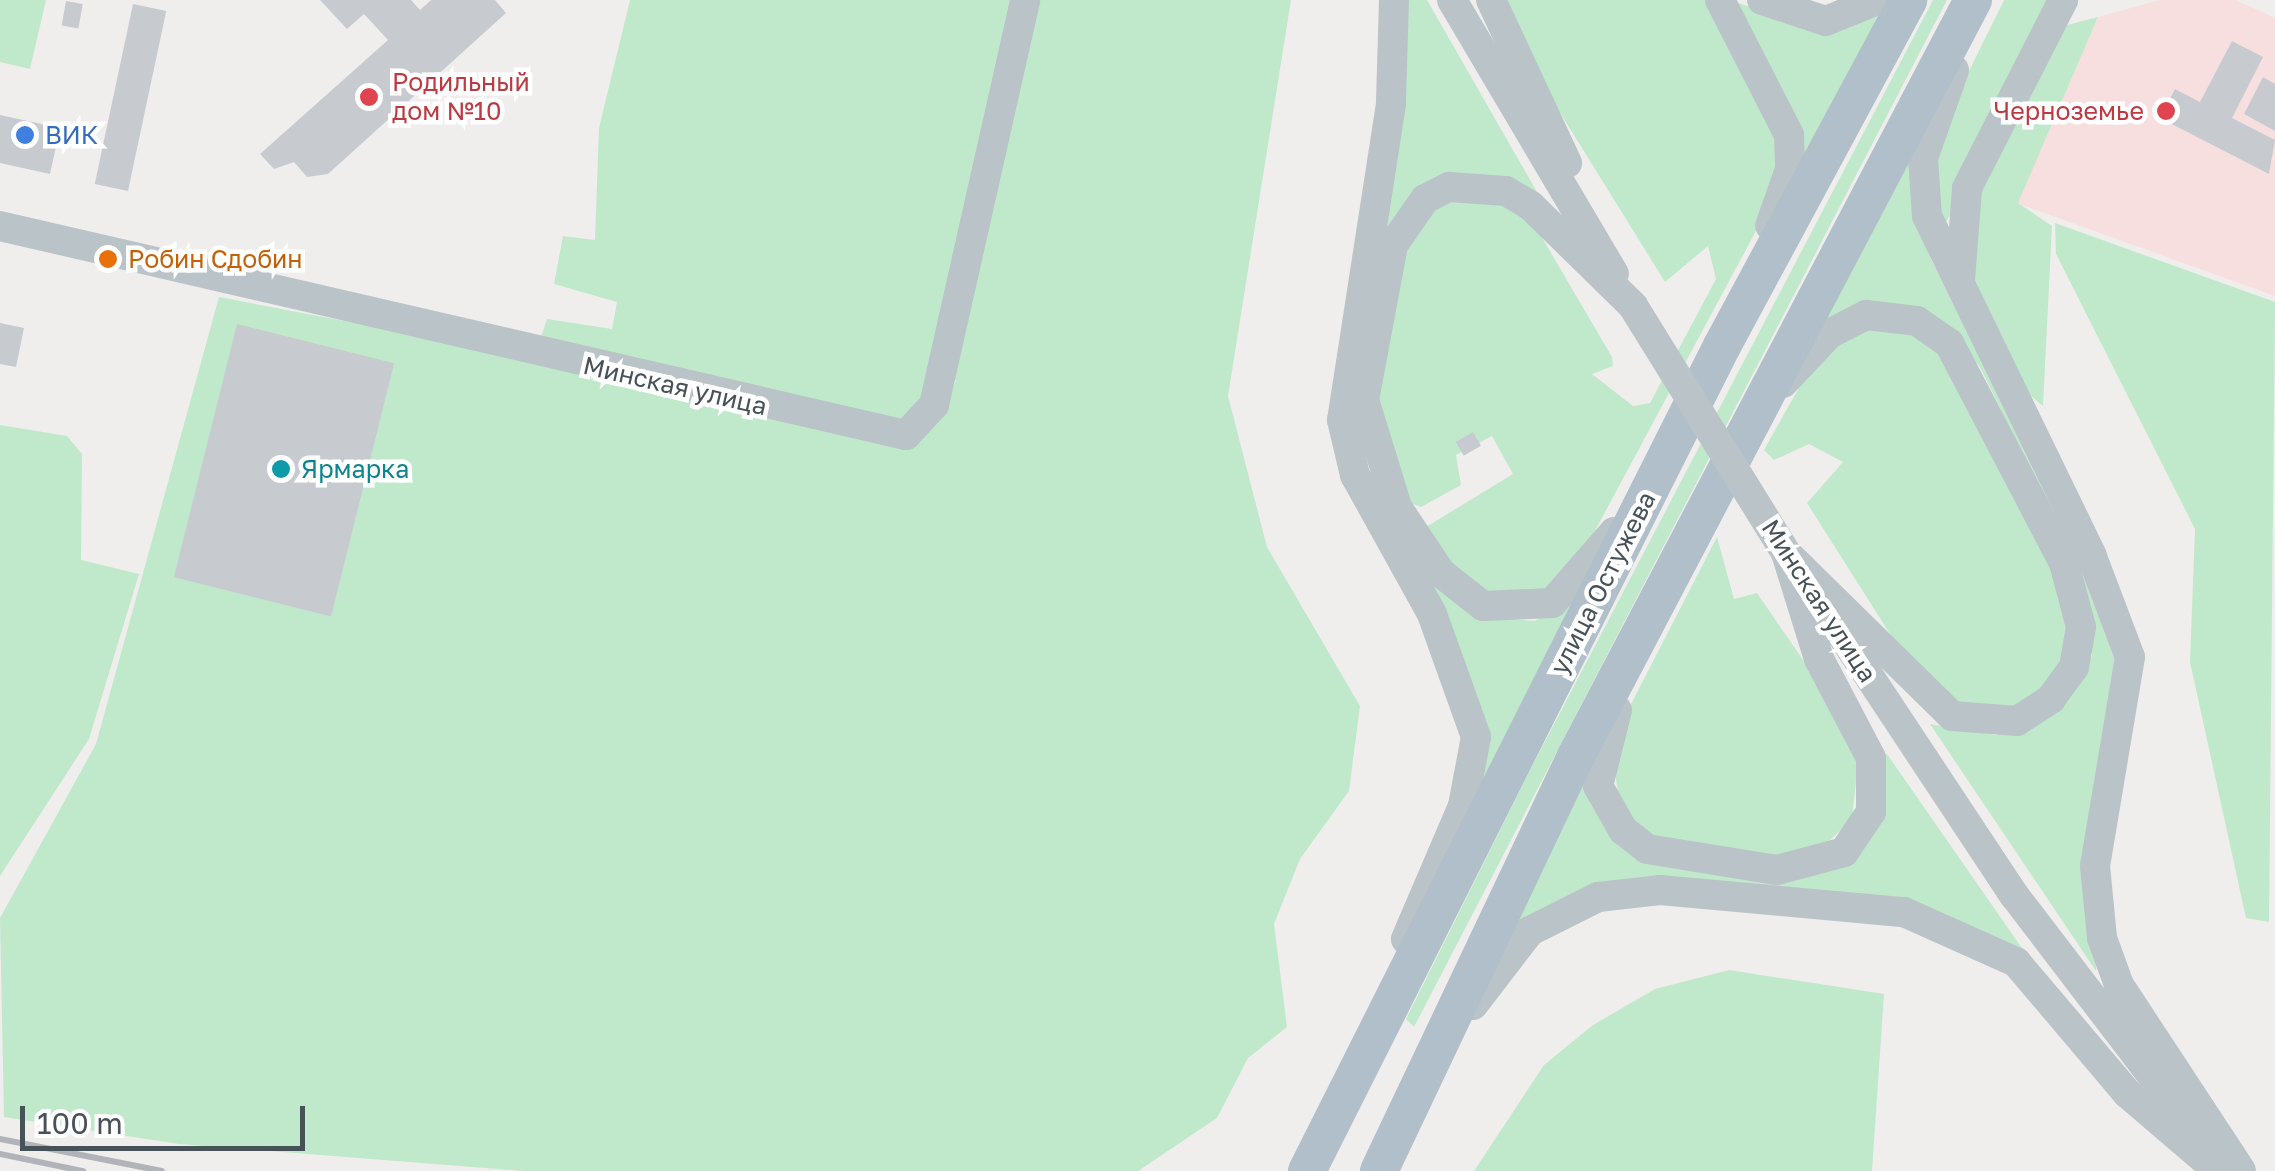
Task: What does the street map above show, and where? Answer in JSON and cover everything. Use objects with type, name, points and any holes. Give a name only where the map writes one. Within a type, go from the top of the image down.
[{"type":"main road","name":"улица Остужева","points":[[1307,1171],[1722,346],[1908,0]]},
{"type":"main road","points":[[1379,1171],[1504,900],[1972,0]]},
{"type":"street","name":"Минская улица","points":[[0,226],[906,435],[934,405],[1026,0]]},
{"type":"street","points":[[1341,1103],[1463,806],[1476,737],[1456,666],[1354,475],[1342,420],[1391,104],[1394,0]]},
{"type":"street","name":"Минская улица","points":[[1452,0],[1633,306],[1786,553],[2108,1026],[2231,1171]]},
{"type":"street","points":[[1491,0],[1633,306]]},
{"type":"street","points":[[1720,0],[1784,113],[1791,152],[1786,188],[1722,346]]},
{"type":"street","points":[[1762,0],[1826,20],[1877,0]]},
{"type":"street","points":[[1988,0],[1942,95],[1922,186],[1938,254],[2091,554],[2130,657],[2095,866],[2109,960],[2241,1171]]},
{"type":"street","points":[[1980,334],[1958,276],[1961,205],[2062,0]]},
{"type":"street","points":[[1633,306],[1531,206],[1506,192],[1449,188],[1425,199],[1393,245],[1372,341],[1367,425],[1397,507],[1427,555],[1461,593],[1506,611],[1530,610],[1571,589],[1664,462]]},
{"type":"street","points":[[1758,412],[1850,319],[1902,317],[1936,332],[1972,375],[2064,563],[2081,628],[2074,667],[2051,699],[2016,720],[1952,716],[1786,553]]},
{"type":"street","points":[[1692,538],[1603,740],[1598,774],[1623,830],[1684,862],[1815,866],[1844,852],[1871,812],[1865,736],[1819,659],[1786,553]]},
{"type":"street","points":[[1405,1119],[1486,984],[1544,922],[1627,892],[1761,895],[1904,912],[1984,942],[2040,984],[2127,1093],[2218,1171]]},
{"type":"shaded area","name":"Черноземье","points":[[2160,0],[2236,0],[2275,18],[2275,296],[2017,203],[2098,17]]},
{"type":"green space","points":[[0,0],[46,0],[30,69],[0,62]]},
{"type":"green space","points":[[630,0],[1291,0],[1228,396],[1267,547],[1360,706],[1349,791],[1300,859],[1274,924],[1287,1027],[1248,1058],[1217,1118],[1138,1171],[524,1171],[179,1144],[4,1117],[0,918],[96,744],[219,297],[534,357],[874,439],[946,407],[956,380],[935,377],[913,415],[895,423],[537,349],[547,319],[612,329],[617,302],[554,284],[563,236],[595,240],[599,128]]},
{"type":"green space","points":[[1402,0],[1427,0],[1541,199],[1496,178],[1459,176],[1430,183],[1401,209],[1378,266],[1356,384],[1358,446],[1386,509],[1450,599],[1482,617],[1535,621],[1581,593],[1476,796],[1483,737],[1474,691],[1363,481],[1349,414],[1400,97]]},
{"type":"green space","points":[[1501,0],[1706,0],[1782,149],[1771,203],[1582,555],[1550,589],[1497,598],[1445,563],[1426,527],[1513,474],[1492,436],[1456,455],[1461,485],[1421,507],[1408,502],[1379,435],[1379,358],[1414,224],[1448,197],[1507,205],[1537,229],[1612,357],[1613,366],[1592,374],[1633,406],[1650,403],[1716,279],[1708,246],[1665,282],[1533,69]]},
{"type":"green space","points":[[1730,0],[1818,31],[1892,0],[1798,176]]},
{"type":"green space","points":[[1933,0],[1947,0],[1414,1027],[1406,1019],[1529,772]]},
{"type":"green space","points":[[2004,0],[2050,0],[1945,225],[1937,223],[1937,136]]},
{"type":"green space","points":[[2098,17],[2018,203],[2052,226],[2043,406],[2017,384],[1970,283],[1966,220],[2060,27]]},
{"type":"green space","points":[[1914,143],[1928,253],[2100,601],[2121,662],[2096,971],[1930,724],[1996,735],[2065,703],[2092,656],[2083,578],[1980,367],[1954,335],[1824,324]]},
{"type":"green space","points":[[2055,223],[2275,302],[2269,922],[2246,918],[2190,662],[2195,529],[2056,254]]},
{"type":"green space","points":[[1872,323],[1933,342],[2050,559],[2071,646],[2028,707],[1970,712],[1911,667],[1807,503],[1843,462],[1809,444],[1774,460],[1764,450],[1814,361]]},
{"type":"green space","points":[[0,425],[67,436],[82,454],[81,560],[139,574],[89,739],[0,876]]},
{"type":"green space","points":[[1717,537],[1734,599],[1757,593],[1823,689],[1858,762],[1852,819],[1823,847],[1795,857],[1665,846],[1621,815],[1611,743]]},
{"type":"green space","points":[[1887,754],[2026,954],[1933,911],[1579,893],[1504,940],[1587,768],[1615,842],[1639,859],[1834,867]]},
{"type":"green space","points":[[1729,970],[1884,994],[1872,1171],[1474,1171],[1544,1065],[1593,1025],[1655,989]]},
{"type":"building","name":"Родильный дом №10","points":[[320,0],[411,0],[420,10],[431,0],[495,0],[506,13],[328,174],[307,177],[294,162],[274,169],[260,154],[388,40],[364,14],[347,29]]},
{"type":"building","points":[[66,1],[83,4],[78,29],[62,26]]},
{"type":"building","points":[[133,4],[166,11],[128,191],[95,184]]},
{"type":"building","points":[[2232,41],[2263,57],[2232,118],[2275,140],[2269,174],[2160,118],[2175,89],[2200,102]]},
{"type":"building","points":[[2263,77],[2275,84],[2275,131],[2244,114]]},
{"type":"building","points":[[0,115],[60,128],[50,174],[0,163]]},
{"type":"building","points":[[0,323],[24,328],[16,367],[0,364]]},
{"type":"building","name":"Ярмарка","points":[[237,324],[394,363],[331,616],[174,577]]},
{"type":"building","points":[[1473,432],[1481,446],[1464,456],[1456,442]]},
{"type":"railway","points":[[0,1139],[162,1171]]},
{"type":"railway","points":[[0,1154],[83,1171]]},
{"type":"place","name":"Родильный дом №10","points":[[369,97]]},
{"type":"place","name":"Черноземье","points":[[2166,111]]},
{"type":"place","name":"ВИК","points":[[25,135]]},
{"type":"place","name":"Робин Сдобин","points":[[108,259]]},
{"type":"place","name":"Ярмарка","points":[[281,469]]}]
